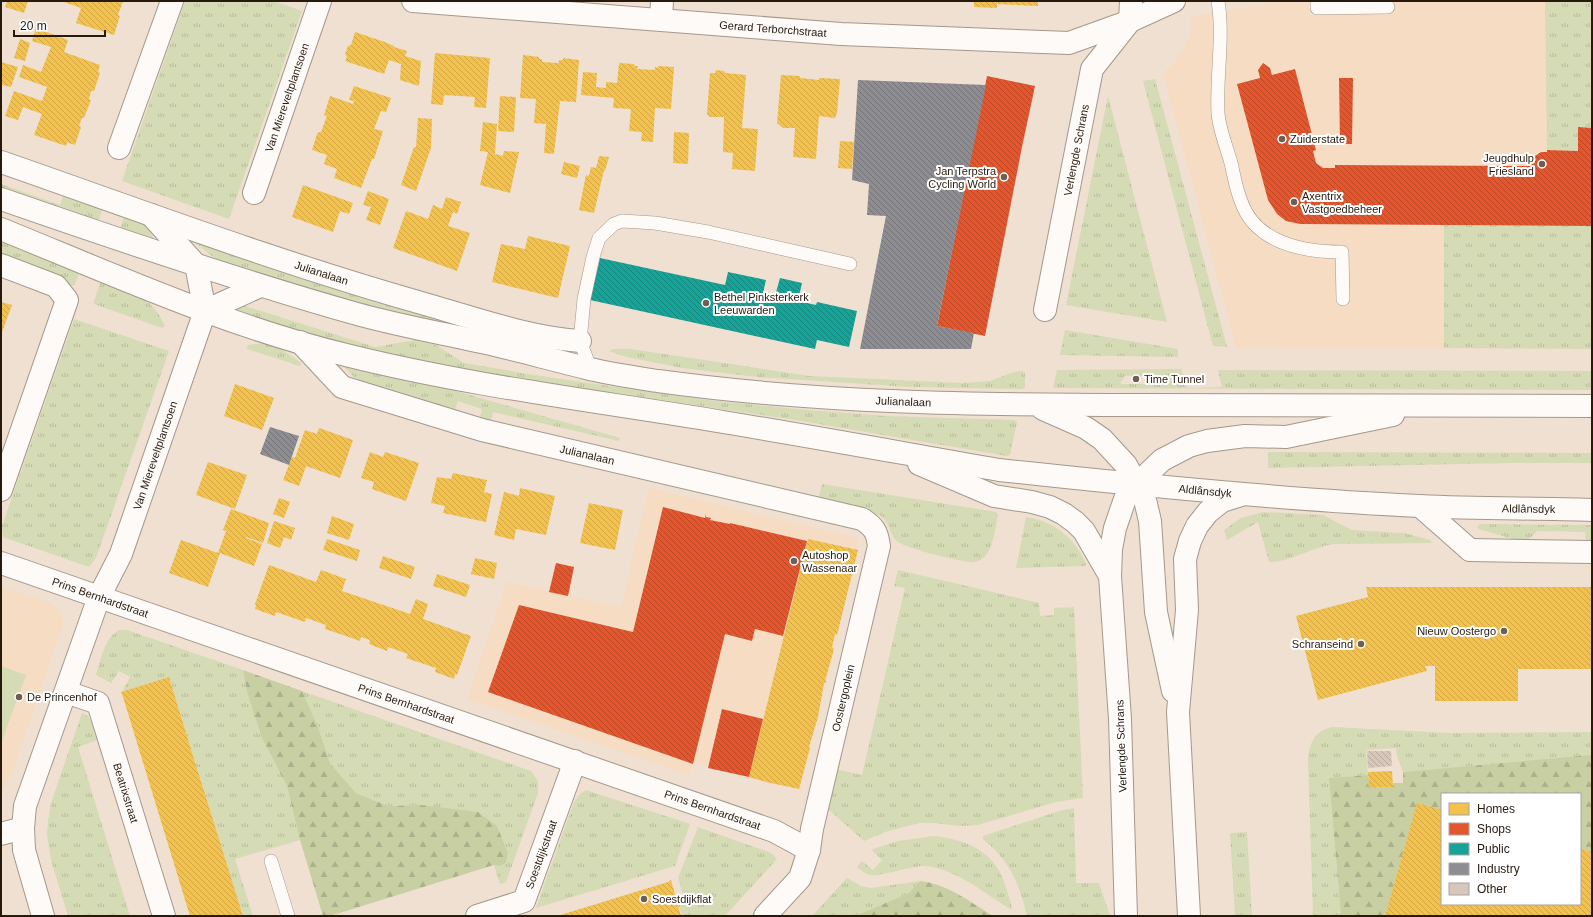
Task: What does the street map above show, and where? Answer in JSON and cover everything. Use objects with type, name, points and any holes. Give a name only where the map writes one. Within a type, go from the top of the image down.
[{"type":"street","points":[[119,148],[172,1]]},
{"type":"street","name":"Van Miereveltplantsoen","points":[[254,193],[320,1]]},
{"type":"street","name":"Gerard Terborchstraat","points":[[413,1],[662,10],[841,34],[1069,43],[1131,11],[1174,1]]},
{"type":"street","name":"Verlengde Schrans","points":[[1045,310],[1092,69],[1131,11]]},
{"type":"street","name":"Julianalaan","points":[[1,162],[366,287],[504,327],[580,341]]},
{"type":"street","name":"Julianalaan","points":[[1,199],[260,286],[360,315],[425,331],[500,346],[591,370],[657,380],[723,389],[815,397],[909,402],[1026,405],[1438,406]]},
{"type":"street","name":"Julianalaan","points":[[151,214],[196,265]]},
{"type":"street","points":[[1,229],[205,311],[280,337],[345,355],[417,371],[541,394],[723,422],[1007,471],[1136,485]]},
{"type":"street","points":[[1,265],[56,286],[66,300],[1,490]]},
{"type":"street","points":[[196,265],[205,311]]},
{"type":"street","points":[[205,311],[260,286]]},
{"type":"street","name":"Van Miereveltplantsoen","points":[[99,597],[121,554],[205,311]]},
{"type":"street","name":"Julianalaan","points":[[542,335],[591,370]]},
{"type":"street","name":"Julianalaan","points":[[300,342],[342,387],[482,430],[862,519],[872,526],[878,536],[879,546]]},
{"type":"street","name":"Julianalaan","points":[[1026,405],[1068,419],[1086,428],[1102,439],[1126,465],[1136,485]]},
{"type":"street","points":[[1136,485],[1162,460],[1189,446],[1207,441],[1245,436],[1286,437],[1438,406],[1592,406]]},
{"type":"street","name":"Verlengde Schrans","points":[[886,450],[994,496],[1032,502],[1050,507],[1070,518],[1084,531],[1110,576]]},
{"type":"street","points":[[1136,485],[1145,500],[1150,521],[1156,612],[1178,712]]},
{"type":"street","name":"Verlengde Schrans","points":[[1126,916],[1120,719],[1114,606],[1110,576],[1111,549],[1115,528],[1125,499],[1136,485]]},
{"type":"street","name":"Aldlânsdyk","points":[[1136,485],[1420,506],[1592,510]]},
{"type":"street","points":[[1189,916],[1178,712],[1187,610],[1185,559],[1190,541],[1197,526],[1208,512],[1222,501],[1242,494]]},
{"type":"street","points":[[1420,506],[1470,550],[1592,552]]},
{"type":"street","name":"Oostergoplein","points":[[765,916],[800,878],[809,850],[812,829],[879,546]]},
{"type":"street","name":"Prins Bernhardstraat","points":[[1,563],[774,831],[809,850]]},
{"type":"street","points":[[43,916],[24,850],[23,828],[25,806],[99,597]]},
{"type":"street","name":"Beatrixstraat","points":[[66,692],[98,703],[164,916]]},
{"type":"street","name":"Soestdijkstraat","points":[[477,916],[524,902],[574,762]]},
{"type":"street","points":[[1,834],[23,828]]},
{"type":"lane","points":[[1218,1],[1220,18],[1218,114],[1241,202],[1252,222],[1266,234],[1285,245],[1310,250],[1342,252],[1343,299]]},
{"type":"lane","points":[[1317,1],[1317,8],[1388,7]]},
{"type":"lane","points":[[591,370],[580,341],[584,299],[593,257],[599,238],[614,224],[622,221],[655,223],[708,232],[850,264]]},
{"type":"lane","points":[[271,861],[288,916]]},
{"type":"shaded area","points":[[1289,1],[1592,1],[1592,349],[1236,348],[1163,73],[1176,61],[1185,47],[1191,31],[1191,16]]},
{"type":"shaded area","points":[[649,488],[858,538],[858,550],[800,790],[693,763],[689,775],[467,699],[507,582],[621,607]]},
{"type":"shaded area","name":"De Princenhof","points":[[1,586],[49,602],[60,610],[63,618],[63,624],[13,770],[1,792]]},
{"type":"green space","points":[[185,1],[274,1],[302,11],[229,219],[122,181]]},
{"type":"green space","points":[[1545,1],[1592,1],[1592,128],[1578,128],[1578,151],[1547,150]]},
{"type":"green space","points":[[1155,79],[1227,347],[1213,346],[1143,81]]},
{"type":"green space","points":[[1108,96],[1167,322],[1066,305]]},
{"type":"green space","points":[[1,184],[60,205],[65,191],[103,207],[98,222],[1,188]]},
{"type":"green space","points":[[125,214],[143,223],[149,230],[154,240],[119,232]]},
{"type":"green space","points":[[1444,225],[1592,226],[1592,349],[1444,348]]},
{"type":"green space","points":[[186,235],[465,324],[464,329],[335,297],[218,261]]},
{"type":"green space","points":[[1,239],[80,271],[75,284],[72,286],[60,278],[1,257]]},
{"type":"green space","points":[[102,278],[139,295],[153,307],[165,326],[162,328],[94,304]]},
{"type":"green space","points":[[234,305],[245,306],[375,347],[415,340],[436,345],[464,363],[540,376],[715,401],[797,409],[885,416],[1014,420],[1017,422],[1010,455],[1007,456],[789,419],[533,381],[399,358],[302,334],[230,310]]},
{"type":"green space","points":[[74,319],[169,351],[96,558],[89,567],[3,537],[2,526]]},
{"type":"green space","points":[[1065,330],[1178,349],[1178,357],[1060,355]]},
{"type":"green space","points":[[265,343],[277,346],[301,363],[300,366],[247,349],[248,345]]},
{"type":"green space","points":[[614,349],[630,349],[809,376],[963,383],[990,381],[1014,372],[1022,371],[1025,373],[1025,387],[1023,389],[910,387],[757,377],[682,368],[627,357],[609,351]]},
{"type":"green space","points":[[342,365],[410,378],[620,438],[619,441],[493,412],[490,425],[478,423],[482,409],[458,401],[453,415],[363,382],[354,377]]},
{"type":"green space","points":[[1181,369],[1187,388],[1222,387],[1218,370],[1592,371],[1592,390],[1053,388],[1057,370]],"holes":[[[1125,376],[1147,376],[1158,382],[1157,384],[1120,384]]]},
{"type":"green space","points":[[1268,452],[1592,453],[1592,463],[1511,463],[1268,468]]},
{"type":"green space","points":[[822,484],[996,512],[998,515],[992,544],[987,554],[983,558],[972,562],[943,557],[911,548],[898,542],[892,535],[885,520],[877,514],[818,500]]},
{"type":"green space","points":[[1263,512],[1323,515],[1352,530],[1404,533],[1430,540],[1432,543],[1334,544],[1317,548],[1286,560],[1269,562],[1258,522],[1227,540],[1224,530],[1241,518]]},
{"type":"green space","points":[[1026,517],[1046,522],[1062,532],[1076,546],[1086,564],[1085,566],[1016,568]]},
{"type":"green space","points":[[1480,524],[1592,525],[1592,542],[1586,541],[1585,532],[1537,531],[1527,541],[1523,542],[1479,529],[1477,527]]},
{"type":"green space","points":[[898,570],[1039,603],[1040,616],[1054,615],[1054,608],[1074,607],[1083,798],[1056,802],[978,825],[960,826],[919,823],[885,832],[864,841],[826,807],[835,769],[862,775],[905,588],[894,586]]},
{"type":"green space","points":[[119,630],[127,630],[243,670],[247,692],[262,738],[287,786],[300,840],[235,859],[253,916],[243,916],[169,677],[124,691],[123,690],[130,677],[119,671],[111,683],[96,675],[106,644]]},
{"type":"green space","points":[[1,666],[26,675],[1,743]]},
{"type":"green space","points":[[243,670],[302,691],[318,727],[330,763],[356,793],[388,806],[421,805],[478,812],[497,826],[508,853],[506,863],[500,866],[494,865],[330,916],[323,916],[300,840],[287,786],[262,738],[247,692]]},
{"type":"green space","points":[[302,691],[531,771],[538,781],[538,793],[506,882],[500,884],[494,865],[500,866],[506,863],[508,853],[497,826],[421,805],[388,806],[356,793],[330,763],[318,727]]},
{"type":"green space","points":[[82,713],[91,721],[97,740],[78,747],[130,916],[68,916],[51,860],[47,835],[51,803]]},
{"type":"green space","points":[[1332,727],[1448,733],[1592,732],[1592,756],[1403,772],[1397,756],[1396,748],[1366,750],[1368,775],[1329,778],[1341,916],[1313,916],[1308,758],[1310,747],[1317,734]]},
{"type":"green space","points":[[1592,755],[1592,852],[1581,848],[1581,793],[1441,793],[1441,810],[1417,804],[1385,916],[1341,916],[1329,778],[1368,775],[1369,788],[1393,787],[1393,783],[1403,783],[1403,772]]},
{"type":"green space","points":[[586,790],[690,824],[675,866],[536,908],[574,802],[580,794]]},
{"type":"green space","points":[[1074,808],[1076,883],[1099,883],[1110,916],[1027,916],[1021,893],[1012,873],[1007,864],[983,839],[983,836],[1059,811]]},
{"type":"green space","points":[[698,827],[771,853],[777,859],[725,916],[682,916],[676,897],[683,895],[678,878]]},
{"type":"green space","points":[[1247,832],[1252,916],[1235,916],[1230,833]]},
{"type":"green space","points":[[935,836],[960,841],[981,851],[990,858],[1003,878],[1012,909],[957,876],[933,867],[922,866],[871,875],[865,873],[857,867],[862,861],[873,870],[882,860],[872,850],[873,849],[898,841]]},
{"type":"green space","points":[[847,878],[861,886],[871,888],[920,881],[909,893],[855,916],[812,916]]},
{"type":"green space","points":[[920,881],[949,890],[993,916],[855,916],[909,893]]},
{"type":"building: Homes","points":[[7,1],[28,1],[24,13],[5,7]]},
{"type":"building: Homes","points":[[61,1],[123,1],[118,15],[120,16],[114,35],[76,23],[81,8]]},
{"type":"building: Homes","points":[[974,1],[1038,1],[1038,6],[997,4],[997,8],[974,7]]},
{"type":"building: Homes","points":[[36,28],[68,40],[64,52],[100,65],[98,72],[100,73],[94,91],[91,91],[89,99],[91,100],[79,126],[81,127],[75,145],[67,142],[66,146],[34,135],[42,114],[23,107],[18,120],[5,116],[14,91],[42,101],[47,87],[19,77],[23,65],[41,72],[51,47],[32,41]]},
{"type":"building: Homes","points":[[355,32],[407,51],[405,56],[421,61],[419,86],[400,80],[401,64],[389,60],[384,74],[345,61],[347,57],[345,54],[348,46],[351,45]]},
{"type":"building: Homes","points":[[20,39],[30,43],[25,61],[14,58]]},
{"type":"building: Homes","points":[[435,53],[490,58],[486,108],[474,107],[475,97],[444,95],[443,105],[431,104]]},
{"type":"building: Homes","points":[[523,55],[539,57],[539,59],[542,59],[542,62],[559,63],[559,60],[563,60],[563,58],[579,60],[576,102],[560,101],[554,154],[544,153],[546,124],[534,123],[536,99],[520,98]]},
{"type":"building: Homes","points":[[1,62],[18,67],[11,87],[2,85],[1,88]]},
{"type":"building: Homes","points":[[619,63],[634,64],[635,66],[638,66],[637,69],[655,70],[655,67],[658,68],[658,66],[674,67],[671,109],[655,108],[653,142],[641,141],[642,132],[629,131],[631,109],[613,108],[614,98],[581,95],[583,72],[597,73],[596,87],[606,88],[606,82],[617,83]]},
{"type":"building: Homes","points":[[716,70],[724,71],[726,73],[746,75],[742,128],[758,129],[755,171],[732,169],[733,153],[723,152],[724,117],[710,117],[707,114],[710,73],[715,73]]},
{"type":"building: Homes","points":[[781,75],[800,76],[800,78],[819,80],[819,78],[840,79],[837,113],[835,118],[819,116],[816,159],[793,157],[795,128],[783,128],[777,123]]},
{"type":"building: Homes","points":[[354,86],[391,98],[386,112],[381,111],[374,129],[383,131],[374,159],[372,159],[361,188],[334,178],[337,169],[324,164],[327,155],[312,150],[317,134],[321,132],[327,116],[324,115],[330,96],[353,104],[354,101],[349,100]]},
{"type":"building: Homes","points":[[500,96],[516,97],[514,132],[498,131]]},
{"type":"building: Homes","points":[[418,118],[432,119],[431,148],[416,191],[401,185],[414,147],[416,147]]},
{"type":"building: Homes","points":[[483,122],[497,124],[495,154],[503,156],[504,151],[519,152],[510,193],[480,185],[488,152],[480,151]]},
{"type":"building: Homes","points":[[674,132],[689,133],[688,164],[673,163]]},
{"type":"building: Homes","points":[[840,141],[854,142],[852,169],[838,168]]},
{"type":"building: Homes","points":[[599,156],[609,157],[605,171],[604,170],[594,213],[579,210],[586,175],[589,176],[591,167],[596,168]]},
{"type":"building: Homes","points":[[564,162],[580,166],[577,178],[561,174]]},
{"type":"building: Homes","points":[[303,185],[353,203],[349,214],[340,211],[333,232],[292,217]]},
{"type":"building: Homes","points":[[368,191],[389,199],[380,225],[366,220],[371,207],[363,205]]},
{"type":"building: Homes","points":[[446,197],[461,202],[457,214],[453,212],[448,226],[470,233],[457,271],[393,248],[406,211],[428,219],[433,205],[442,209]]},
{"type":"building: Homes","points":[[528,236],[570,246],[558,298],[492,282],[501,244],[525,249]]},
{"type":"building: Homes","points":[[1,302],[12,305],[1,335]]},
{"type":"building: Homes","points":[[235,384],[274,398],[262,430],[224,416]]},
{"type":"building: Homes","points":[[319,428],[353,440],[340,478],[306,466],[299,486],[283,480],[292,457],[295,458],[305,430],[317,434]]},
{"type":"building: Homes","points":[[370,452],[383,457],[385,452],[419,463],[406,501],[372,489],[374,482],[361,478]]},
{"type":"building: Homes","points":[[208,462],[247,475],[235,509],[196,495]]},
{"type":"building: Homes","points":[[453,473],[487,480],[484,492],[492,494],[486,522],[443,513],[445,506],[431,503],[437,477],[451,479]]},
{"type":"building: Homes","points":[[520,488],[555,496],[546,535],[516,529],[514,540],[494,535],[504,492],[519,496]]},
{"type":"building: Homes","points":[[279,498],[290,502],[284,518],[273,514]]},
{"type":"building: Homes","points":[[589,503],[623,510],[615,550],[580,543]]},
{"type":"building: Homes","points":[[231,509],[269,523],[263,543],[246,537],[262,544],[254,566],[220,553],[208,587],[169,573],[181,540],[218,553],[226,531],[223,530]]},
{"type":"building: Homes","points":[[332,516],[354,524],[349,540],[327,533]]},
{"type":"building: Homes","points":[[274,521],[295,528],[291,540],[284,537],[280,548],[267,543]]},
{"type":"building: Homes","points":[[327,539],[360,550],[357,561],[323,550]]},
{"type":"building: Homes","points":[[808,539],[858,550],[837,635],[835,634],[832,647],[834,649],[825,681],[826,683],[824,683],[818,717],[799,789],[749,777]]},
{"type":"building: Homes","points":[[383,556],[415,567],[411,579],[379,568]]},
{"type":"building: Homes","points":[[475,558],[497,563],[494,579],[471,574]]},
{"type":"building: Homes","points":[[269,565],[316,582],[321,570],[346,579],[342,591],[410,614],[416,599],[428,604],[423,619],[471,636],[457,675],[455,674],[454,679],[435,672],[436,668],[406,658],[408,654],[388,647],[387,651],[369,644],[370,640],[361,637],[360,641],[325,629],[326,625],[306,618],[305,622],[276,612],[275,616],[255,609],[255,604]]},
{"type":"building: Homes","points":[[437,574],[470,585],[466,597],[433,586]]},
{"type":"building: Homes","name":"Nieuw Oostergo","points":[[1366,587],[1592,587],[1592,669],[1518,669],[1518,701],[1435,701],[1435,666],[1425,666],[1427,671],[1318,700],[1296,616],[1368,597]]},
{"type":"building: Homes","points":[[169,677],[243,916],[190,916],[121,692]]},
{"type":"building: Homes","points":[[1392,771],[1393,787],[1369,788],[1368,772]]},
{"type":"building: Homes","points":[[1417,803],[1441,810],[1441,905],[1581,905],[1581,848],[1592,852],[1592,916],[1385,916]]},
{"type":"building: Homes","name":"Soestdijkflat","points":[[671,880],[681,916],[557,916],[668,882]]},
{"type":"building: Shops","name":"Zuiderstate","points":[[1263,63],[1270,68],[1272,75],[1295,69],[1316,150],[1313,151],[1316,163],[1323,168],[1335,168],[1335,165],[1529,166],[1529,160],[1541,152],[1547,152],[1547,150],[1578,151],[1578,127],[1592,128],[1592,226],[1300,224],[1286,221],[1277,214],[1268,200],[1237,84],[1260,78],[1258,70]]},
{"type":"building: Shops","points":[[987,76],[1035,86],[985,336],[937,326]]},
{"type":"building: Shops","points":[[1339,78],[1353,78],[1352,144],[1340,144]]},
{"type":"building: Shops","points":[[663,507],[705,518],[706,514],[706,517],[711,518],[710,520],[730,523],[807,541],[783,636],[755,629],[752,641],[725,634],[693,764],[488,692],[519,605],[633,632]]},
{"type":"building: Shops","points":[[556,563],[574,567],[568,596],[549,592]]},
{"type":"building: Shops","points":[[722,709],[763,719],[749,777],[708,768]]},
{"type":"building: Public","name":"Bethel Pinksterkerk Leeuwarden","points":[[600,258],[725,285],[728,272],[766,280],[763,293],[775,296],[780,278],[802,283],[798,301],[816,305],[817,302],[857,311],[849,347],[817,340],[815,349],[590,300]]},
{"type":"building: Industry","points":[[858,80],[986,85],[937,326],[974,333],[971,349],[860,349],[886,216],[867,215],[869,184],[852,180]]},
{"type":"building: Industry","points":[[270,427],[299,436],[289,465],[260,454]]},
{"type":"building: Other","points":[[1367,751],[1391,751],[1392,766],[1368,768]]},
{"type":"place","name":"Zuiderstate","points":[[1282,139]]},
{"type":"place","name":"Jeugdhulp Friesland","points":[[1542,164]]},
{"type":"place","name":"Jan Terpstra Cycling World","points":[[1004,177]]},
{"type":"place","name":"Axentrix Vastgoedbeheer","points":[[1294,202]]},
{"type":"place","name":"Bethel Pinksterkerk Leeuwarden","points":[[706,303]]},
{"type":"place","name":"Time Tunnel","points":[[1136,379]]},
{"type":"place","name":"Autoshop Wassenaar","points":[[794,561]]},
{"type":"place","name":"Nieuw Oostergo","points":[[1504,631]]},
{"type":"place","name":"Schranseind","points":[[1361,644]]},
{"type":"place","name":"De Princenhof","points":[[19,697]]},
{"type":"place","name":"Soestdijkflat","points":[[644,899]]}]
